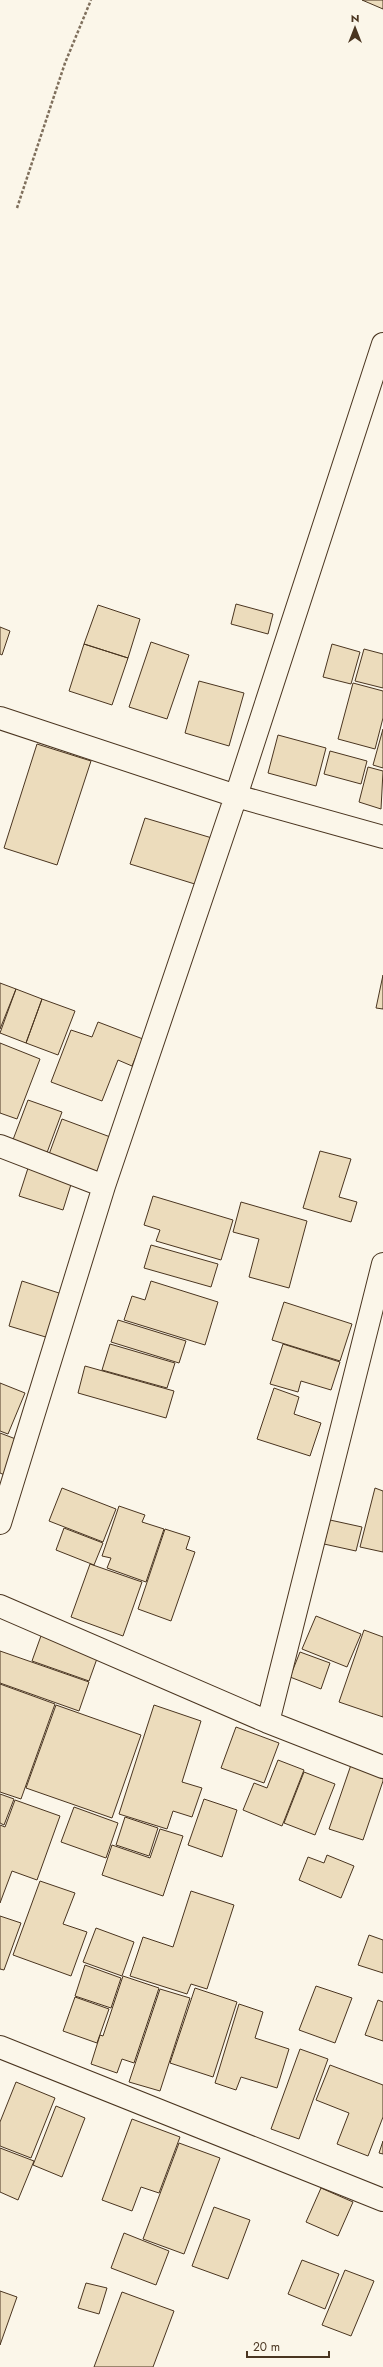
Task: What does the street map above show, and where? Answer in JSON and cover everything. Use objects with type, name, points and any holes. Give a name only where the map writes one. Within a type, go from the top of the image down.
[{"type":"street","points":[[0,1523],[104,1186],[236,796],[382,349]]},
{"type":"street","points":[[0,718],[236,796],[383,837]]},
{"type":"street","points":[[0,1146],[104,1186]]},
{"type":"street","points":[[268,1722],[383,1264]]},
{"type":"street","points":[[0,1606],[268,1722],[383,1767]]},
{"type":"street","points":[[0,2047],[383,2200]]},
{"type":"path","points":[[17,208],[65,63],[91,0]]},
{"type":"building","points":[[362,0],[383,0],[383,9]]},
{"type":"building","points":[[236,604],[273,614],[268,634],[231,624]]},
{"type":"building","points":[[98,605],[140,619],[128,658],[84,644]]},
{"type":"building","points":[[0,627],[10,631],[2,655],[0,654]]},
{"type":"building","points":[[151,642],[189,655],[167,719],[129,707]]},
{"type":"building","points":[[84,644],[128,658],[112,705],[69,691]]},
{"type":"building","points":[[332,644],[360,652],[351,684],[323,677]]},
{"type":"building","points":[[364,649],[383,654],[383,688],[355,681]]},
{"type":"building","points":[[199,681],[244,693],[229,746],[185,733]]},
{"type":"building","points":[[353,683],[383,691],[383,718],[375,749],[338,739]]},
{"type":"building","points":[[383,729],[383,768],[373,765]]},
{"type":"building","points":[[278,735],[326,748],[316,786],[268,773]]},
{"type":"building","points":[[37,744],[91,761],[57,865],[4,848]]},
{"type":"building","points":[[330,751],[367,761],[361,784],[324,774]]},
{"type":"building","points":[[368,767],[383,771],[381,809],[359,802]]},
{"type":"building","points":[[145,818],[212,838],[198,885],[130,864]]},
{"type":"building","points":[[383,975],[383,1009],[376,1008]]},
{"type":"building","points":[[0,983],[16,989],[0,1029]]},
{"type":"building","points":[[16,989],[42,999],[26,1043],[0,1033]]},
{"type":"building","points":[[42,999],[75,1011],[58,1055],[26,1043]]},
{"type":"building","points":[[98,1022],[143,1039],[132,1066],[118,1060],[102,1101],[51,1082],[71,1030],[92,1037]]},
{"type":"building","points":[[0,1043],[40,1059],[17,1119],[0,1113]]},
{"type":"building","points":[[28,1100],[62,1112],[45,1158],[11,1145]]},
{"type":"building","points":[[62,1119],[113,1138],[99,1176],[48,1157]]},
{"type":"building","points":[[320,1151],[351,1159],[339,1197],[357,1202],[351,1222],[303,1208]]},
{"type":"building","points":[[29,1165],[73,1178],[63,1210],[19,1196]]},
{"type":"building","points":[[153,1196],[233,1220],[221,1260],[156,1241],[160,1230],[144,1225]]},
{"type":"building","points":[[241,1202],[307,1221],[289,1288],[249,1277],[259,1239],[233,1232]]},
{"type":"building","points":[[151,1245],[218,1264],[211,1287],[144,1268]]},
{"type":"building","points":[[22,1281],[62,1294],[49,1338],[9,1326]]},
{"type":"building","points":[[151,1281],[218,1302],[205,1345],[124,1320],[132,1296],[145,1300]]},
{"type":"building","points":[[284,1302],[352,1324],[340,1361],[272,1340]]},
{"type":"building","points":[[118,1320],[186,1341],[179,1363],[111,1342]]},
{"type":"building","points":[[110,1344],[175,1363],[167,1388],[102,1370]]},
{"type":"building","points":[[283,1344],[340,1362],[331,1390],[301,1381],[298,1392],[270,1384]]},
{"type":"building","points":[[85,1366],[174,1391],[166,1418],[78,1393]]},
{"type":"building","points":[[0,1383],[25,1393],[8,1434],[0,1431]]},
{"type":"building","points":[[274,1388],[299,1397],[294,1414],[321,1423],[310,1456],[257,1439]]},
{"type":"building","points":[[0,1433],[21,1441],[7,1476],[0,1473]]},
{"type":"building","points":[[62,1488],[116,1509],[103,1542],[49,1521]]},
{"type":"building","points":[[375,1488],[383,1491],[383,1552],[360,1547]]},
{"type":"building","points":[[119,1506],[145,1515],[142,1522],[164,1529],[146,1582],[107,1568],[111,1558],[102,1556]]},
{"type":"building","points":[[330,1520],[362,1527],[356,1551],[324,1544]]},
{"type":"building","points":[[64,1528],[103,1543],[94,1565],[56,1550]]},
{"type":"building","points":[[165,1529],[190,1537],[186,1549],[195,1552],[171,1621],[138,1609]]},
{"type":"building","points":[[90,1564],[142,1582],[123,1636],[71,1617]]},
{"type":"building","points":[[316,1616],[361,1634],[347,1667],[302,1649]]},
{"type":"building","points":[[364,1630],[383,1637],[383,1717],[339,1702]]},
{"type":"building","points":[[42,1633],[99,1653],[89,1681],[32,1661]]},
{"type":"building","points":[[0,1651],[89,1682],[79,1711],[0,1683]]},
{"type":"building","points":[[300,1652],[330,1663],[321,1689],[290,1677]]},
{"type":"building","points":[[0,1684],[55,1704],[21,1799],[0,1792]]},
{"type":"building","points":[[56,1705],[141,1735],[112,1818],[26,1788]]},
{"type":"building","points":[[154,1705],[201,1721],[182,1782],[202,1788],[192,1817],[173,1811],[167,1829],[119,1814]]},
{"type":"building","points":[[236,1727],[279,1743],[264,1783],[221,1768]]},
{"type":"building","points":[[353,1759],[383,1769],[383,1781],[363,1840],[329,1829]]},
{"type":"building","points":[[278,1760],[304,1770],[282,1826],[243,1810],[254,1783],[267,1788]]},
{"type":"building","points":[[304,1772],[335,1784],[315,1835],[284,1823]]},
{"type":"building","points":[[0,1794],[14,1799],[4,1825],[0,1823]]},
{"type":"building","points":[[204,1799],[237,1810],[222,1857],[188,1845]]},
{"type":"building","points":[[15,1800],[60,1816],[37,1880],[12,1871],[0,1903],[0,1825],[5,1827]]},
{"type":"building","points":[[74,1807],[118,1823],[106,1858],[61,1842]]},
{"type":"building","points":[[125,1817],[158,1828],[149,1856],[116,1845]]},
{"type":"building","points":[[160,1829],[183,1836],[163,1896],[102,1875],[112,1845],[150,1858]]},
{"type":"building","points":[[327,1855],[354,1866],[341,1898],[299,1880],[308,1857],[324,1863]]},
{"type":"building","points":[[40,1881],[75,1893],[63,1924],[87,1932],[71,1976],[13,1955]]},
{"type":"building","points":[[191,1891],[234,1905],[207,1989],[191,1984],[187,1994],[130,1976],[143,1937],[173,1947]]},
{"type":"building","points":[[0,1916],[21,1923],[4,1970],[0,1969]]},
{"type":"building","points":[[96,1928],[134,1942],[122,1976],[83,1962]]},
{"type":"building","points":[[369,1935],[383,1940],[383,1973],[358,1965]]},
{"type":"building","points":[[85,1965],[121,1978],[111,2008],[75,1996]]},
{"type":"building","points":[[123,1976],[159,1988],[134,2063],[122,2059],[117,2073],[91,2064],[100,2035],[103,2036]]},
{"type":"building","points":[[316,1986],[352,1998],[335,2043],[299,2030]]},
{"type":"building","points":[[195,1988],[237,2002],[213,2077],[170,2063]]},
{"type":"building","points":[[160,1989],[190,1998],[160,2091],[129,2082]]},
{"type":"building","points":[[75,1997],[109,2009],[97,2043],[63,2031]]},
{"type":"building","points":[[378,2000],[383,2002],[383,2041],[365,2035]]},
{"type":"building","points":[[239,2004],[263,2012],[255,2038],[289,2049],[277,2088],[241,2077],[236,2090],[215,2083]]},
{"type":"building","points":[[300,2049],[328,2059],[299,2139],[271,2129]]},
{"type":"building","points":[[330,2065],[383,2085],[383,2117],[368,2156],[337,2144],[349,2113],[316,2100]]},
{"type":"building","points":[[16,2082],[55,2098],[31,2158],[0,2146],[0,2122]]},
{"type":"building","points":[[56,2106],[85,2118],[62,2177],[33,2165]]},
{"type":"building","points":[[132,2119],[180,2137],[159,2193],[141,2187],[132,2211],[102,2200]]},
{"type":"building","points":[[383,2141],[383,2154],[379,2153]]},
{"type":"building","points":[[179,2143],[220,2158],[184,2254],[143,2239]]},
{"type":"building","points":[[0,2148],[34,2161],[18,2200],[0,2192]]},
{"type":"building","points":[[321,2188],[353,2202],[338,2236],[306,2222]]},
{"type":"building","points":[[214,2207],[250,2220],[228,2279],[192,2266]]},
{"type":"building","points":[[124,2233],[169,2251],[156,2285],[111,2268]]},
{"type":"building","points":[[302,2260],[339,2274],[325,2309],[288,2294]]},
{"type":"building","points":[[345,2270],[374,2281],[351,2336],[322,2325]]},
{"type":"building","points":[[86,2283],[107,2288],[99,2314],[78,2308]]},
{"type":"building","points":[[0,2291],[17,2297],[0,2345]]},
{"type":"building","points":[[122,2292],[174,2311],[153,2367],[94,2367]]}]
